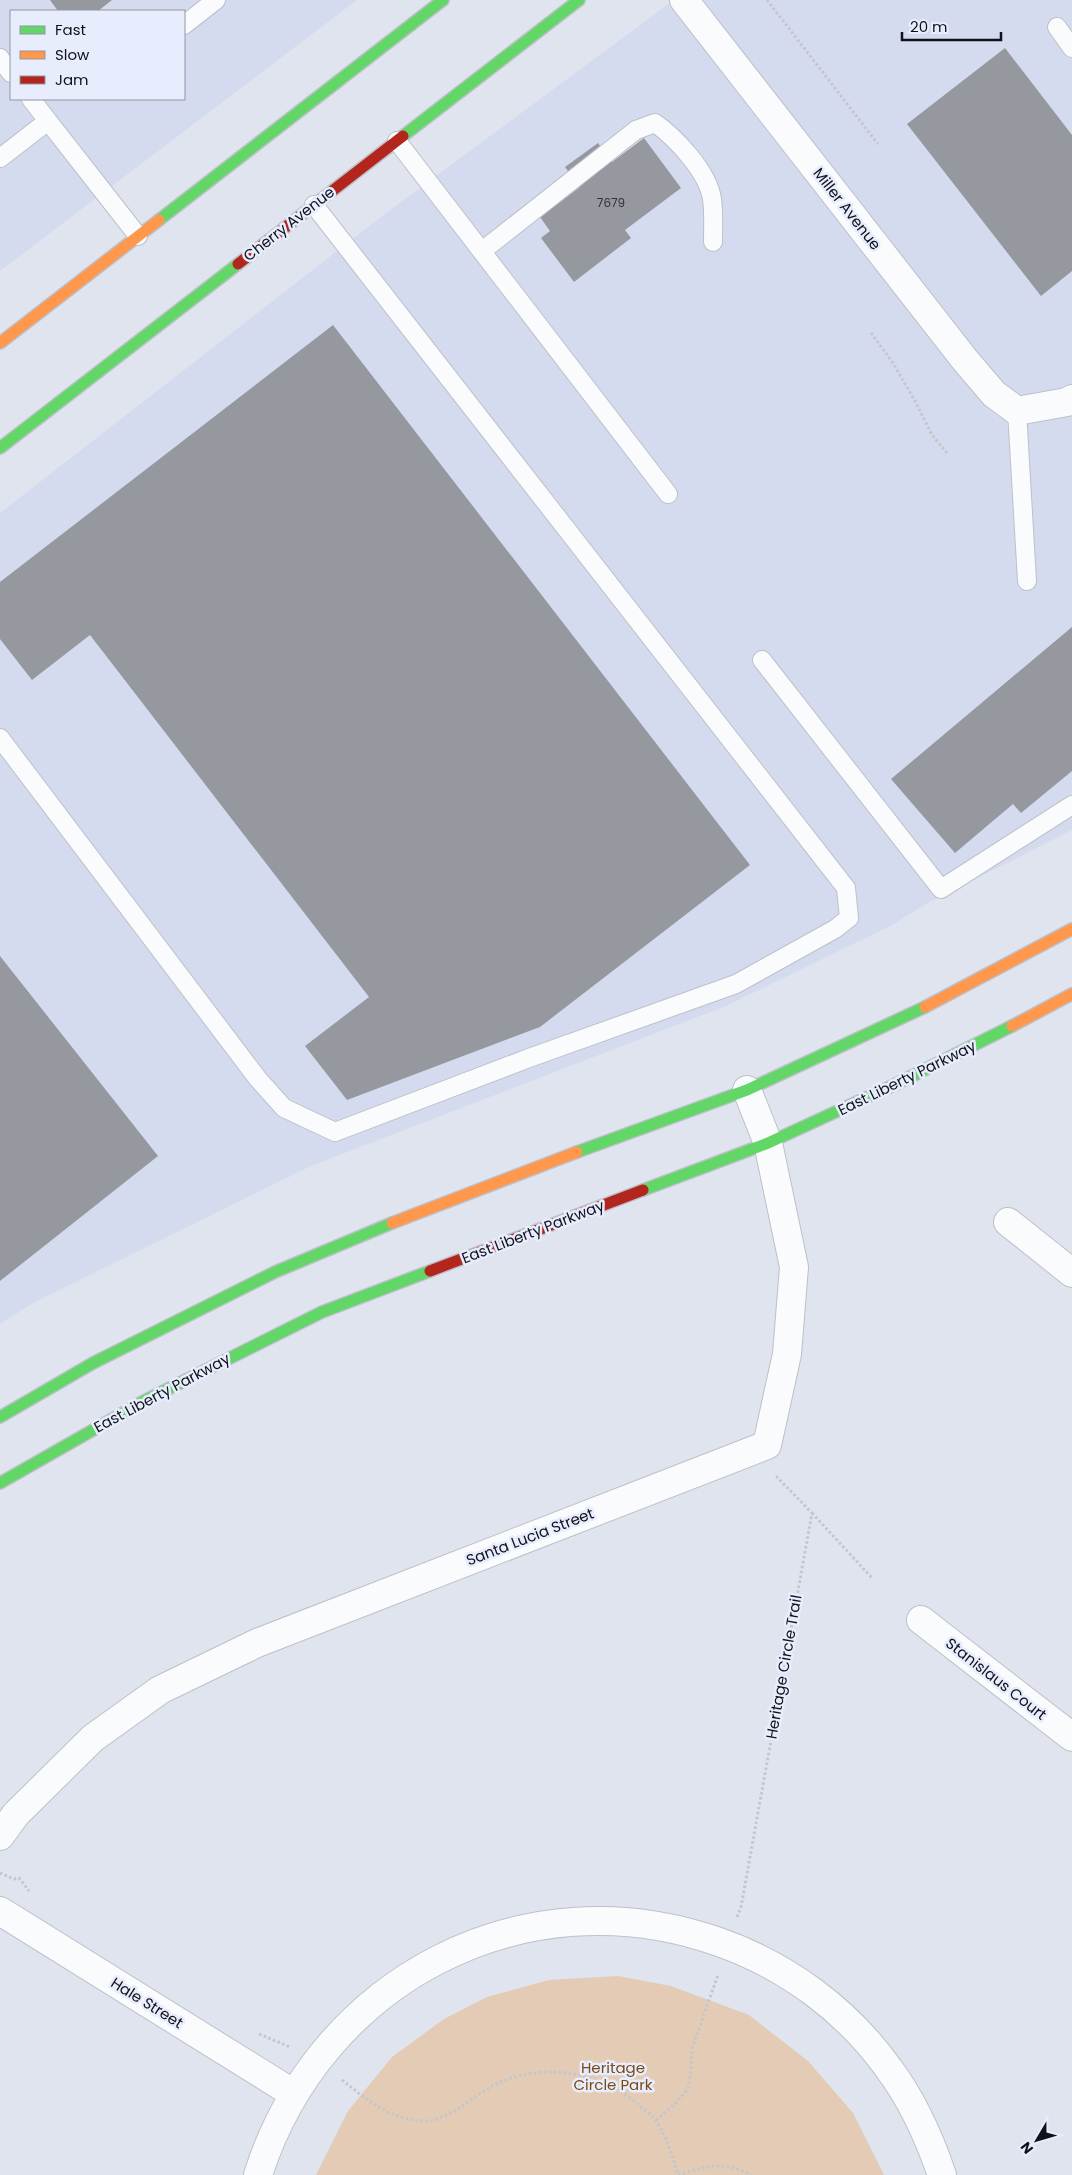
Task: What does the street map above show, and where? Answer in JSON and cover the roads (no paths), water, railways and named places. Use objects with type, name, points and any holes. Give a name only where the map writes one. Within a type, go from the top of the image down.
[{"type":"street","points":[[0,343],[443,0]]},
{"type":"street","name":"Cherry Avenue","points":[[0,448],[579,0]]},
{"type":"street","name":"Miller Avenue","points":[[684,0],[965,360],[994,394],[1017,411]]},
{"type":"street","points":[[1017,411],[1067,402],[1072,399]]},
{"type":"street","points":[[0,1417],[93,1363],[275,1272],[512,1176],[747,1090],[950,994],[1072,929]]},
{"type":"street","name":"East Liberty Parkway","points":[[0,1483],[144,1401],[322,1312],[768,1143],[894,1085],[1072,994]]},
{"type":"street","name":"Santa Lucia Street","points":[[0,1836],[16,1814],[93,1738],[160,1690],[257,1643],[767,1445],[787,1354],[794,1267],[768,1143],[747,1090]]},
{"type":"street","points":[[1008,1222],[1072,1273]]},
{"type":"street","name":"Stanislaus Court","points":[[921,1620],[1072,1737]]},
{"type":"street","name":"Hale Street","points":[[0,1911],[294,2094]]},
{"type":"street","points":[[258,2175],[268,2147],[294,2094],[331,2043],[364,2009],[402,1980],[444,1956],[489,1938],[535,1926],[598,1921],[646,1924],[701,1936],[746,1952],[787,1974],[826,2001],[860,2034],[890,2070],[915,2110],[942,2175]]},
{"type":"lane","points":[[185,24],[216,0]]},
{"type":"lane","points":[[1057,27],[1072,48]]},
{"type":"lane","points":[[0,58],[10,72]]},
{"type":"lane","points":[[32,100],[138,236]]},
{"type":"lane","points":[[0,158],[48,121]]},
{"type":"lane","points":[[482,251],[636,130],[655,123],[671,135],[701,172],[712,197],[713,242]]},
{"type":"lane","points":[[397,141],[668,494]]},
{"type":"lane","points":[[0,738],[258,1079],[284,1108],[336,1132],[529,1058],[736,984],[835,929],[849,918],[846,888],[314,205]]},
{"type":"lane","points":[[1017,411],[1027,581]]},
{"type":"lane","points":[[762,660],[941,889],[1072,805]]},
{"type":"park label","name":"Heritage Circle Park","points":[[613,2076]]}]
